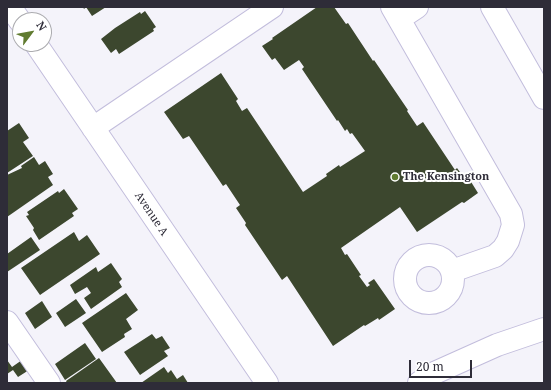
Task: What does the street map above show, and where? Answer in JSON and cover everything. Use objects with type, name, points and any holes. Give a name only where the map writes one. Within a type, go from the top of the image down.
[{"type":"main road","points":[[93,128],[272,7]]},
{"type":"main road","points":[[417,7],[395,13],[511,214],[513,225],[508,241],[503,249],[495,256],[452,271]]},
{"type":"main road","points":[[492,7],[544,98]]},
{"type":"main road","name":"Avenue A","points":[[41,52],[267,383]]},
{"type":"main road","points":[[7,322],[48,383]]},
{"type":"main road","points":[[418,383],[430,375],[497,346],[544,329]]},
{"type":"building","points":[[86,7],[106,7],[92,16]]},
{"type":"building","name":"The Kensington","points":[[317,7],[334,7],[346,24],[348,23],[408,110],[407,111],[417,126],[423,122],[455,170],[457,168],[465,179],[468,177],[478,193],[417,232],[400,207],[341,248],[345,255],[347,254],[361,275],[359,276],[367,287],[370,285],[368,283],[374,279],[395,309],[379,320],[378,318],[365,326],[364,325],[333,346],[287,276],[282,280],[245,225],[246,223],[236,208],[240,205],[226,184],[223,186],[189,136],[183,139],[164,112],[221,73],[238,99],[236,101],[242,111],[247,108],[303,192],[327,176],[326,174],[339,165],[340,167],[365,151],[352,133],[350,134],[347,129],[345,131],[338,120],[337,121],[302,69],[304,67],[299,60],[284,70],[275,58],[272,60],[262,46]]},
{"type":"building","points":[[145,11],[156,27],[153,29],[154,31],[119,54],[116,49],[111,53],[101,39],[140,12],[141,14]]},
{"type":"building","points":[[19,123],[29,138],[23,142],[33,156],[7,173],[7,131]]},
{"type":"building","points":[[34,157],[39,165],[45,161],[53,174],[48,177],[53,185],[7,217],[7,175],[22,168],[21,166]]},
{"type":"building","points":[[64,189],[78,209],[72,213],[74,216],[39,240],[33,230],[34,228],[26,216],[29,215],[27,212],[58,191],[59,193]]},
{"type":"building","points":[[74,232],[79,241],[87,235],[100,254],[40,295],[21,268]]},
{"type":"building","points":[[31,237],[40,250],[7,272],[7,254]]},
{"type":"building","points":[[111,263],[122,279],[119,282],[122,287],[91,309],[84,298],[91,293],[87,287],[75,294],[70,285],[96,267],[98,272]]},
{"type":"building","points":[[126,293],[138,310],[126,319],[132,329],[124,334],[125,337],[102,352],[82,323]]},
{"type":"building","points":[[76,299],[86,313],[65,327],[56,313]]},
{"type":"building","points":[[42,301],[52,317],[35,329],[25,313]]},
{"type":"building","points":[[152,334],[156,339],[162,336],[170,348],[164,351],[168,356],[140,375],[124,352]]},
{"type":"building","points":[[85,343],[96,359],[65,380],[55,364]]},
{"type":"building","points":[[99,358],[117,383],[67,383],[66,381]]},
{"type":"building","points":[[7,360],[12,367],[22,360],[29,370],[18,377],[13,370],[7,374]]},
{"type":"building","points":[[164,367],[168,373],[171,370],[177,379],[183,375],[188,383],[141,383]]},
{"type":"place","name":"The Kensington","points":[[395,177]]}]
